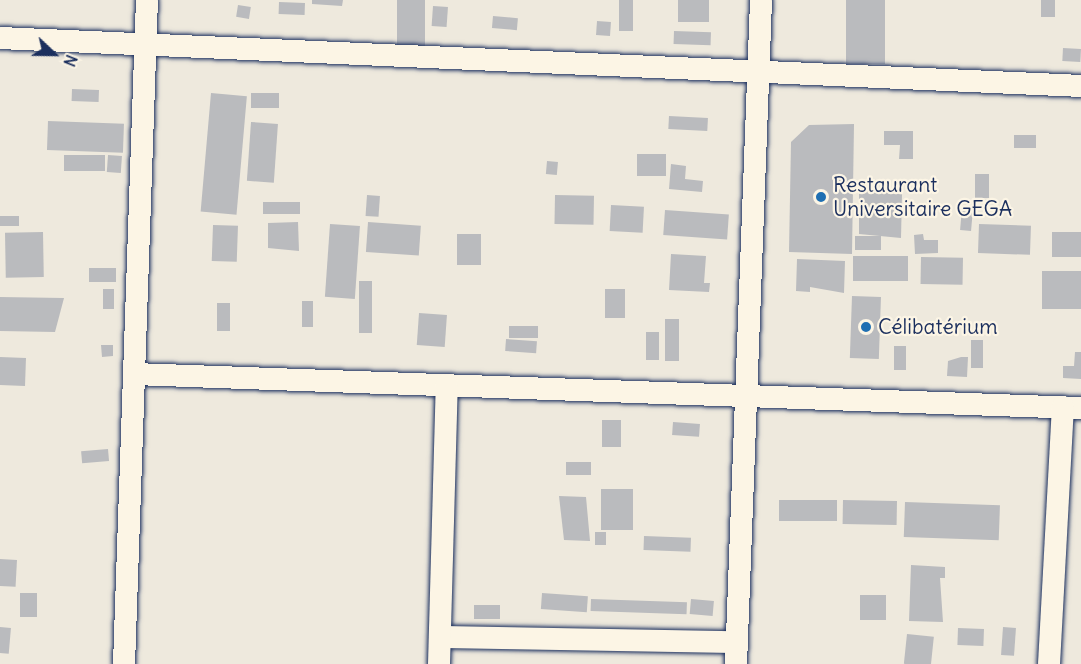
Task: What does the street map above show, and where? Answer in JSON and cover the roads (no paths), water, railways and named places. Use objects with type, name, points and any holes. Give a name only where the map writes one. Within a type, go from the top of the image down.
[{"type":"street","points":[[124,664],[147,0]]},
{"type":"street","points":[[440,637],[737,653],[761,0]]},
{"type":"street","points":[[0,38],[1081,86]]},
{"type":"street","points":[[134,374],[1072,408],[1049,664]]},
{"type":"street","points":[[439,664],[447,385]]},
{"type":"place","name":"Restaurant Universitaire GEGA","points":[[821,197]]},
{"type":"place","name":"Célibatérium","points":[[866,327]]}]
